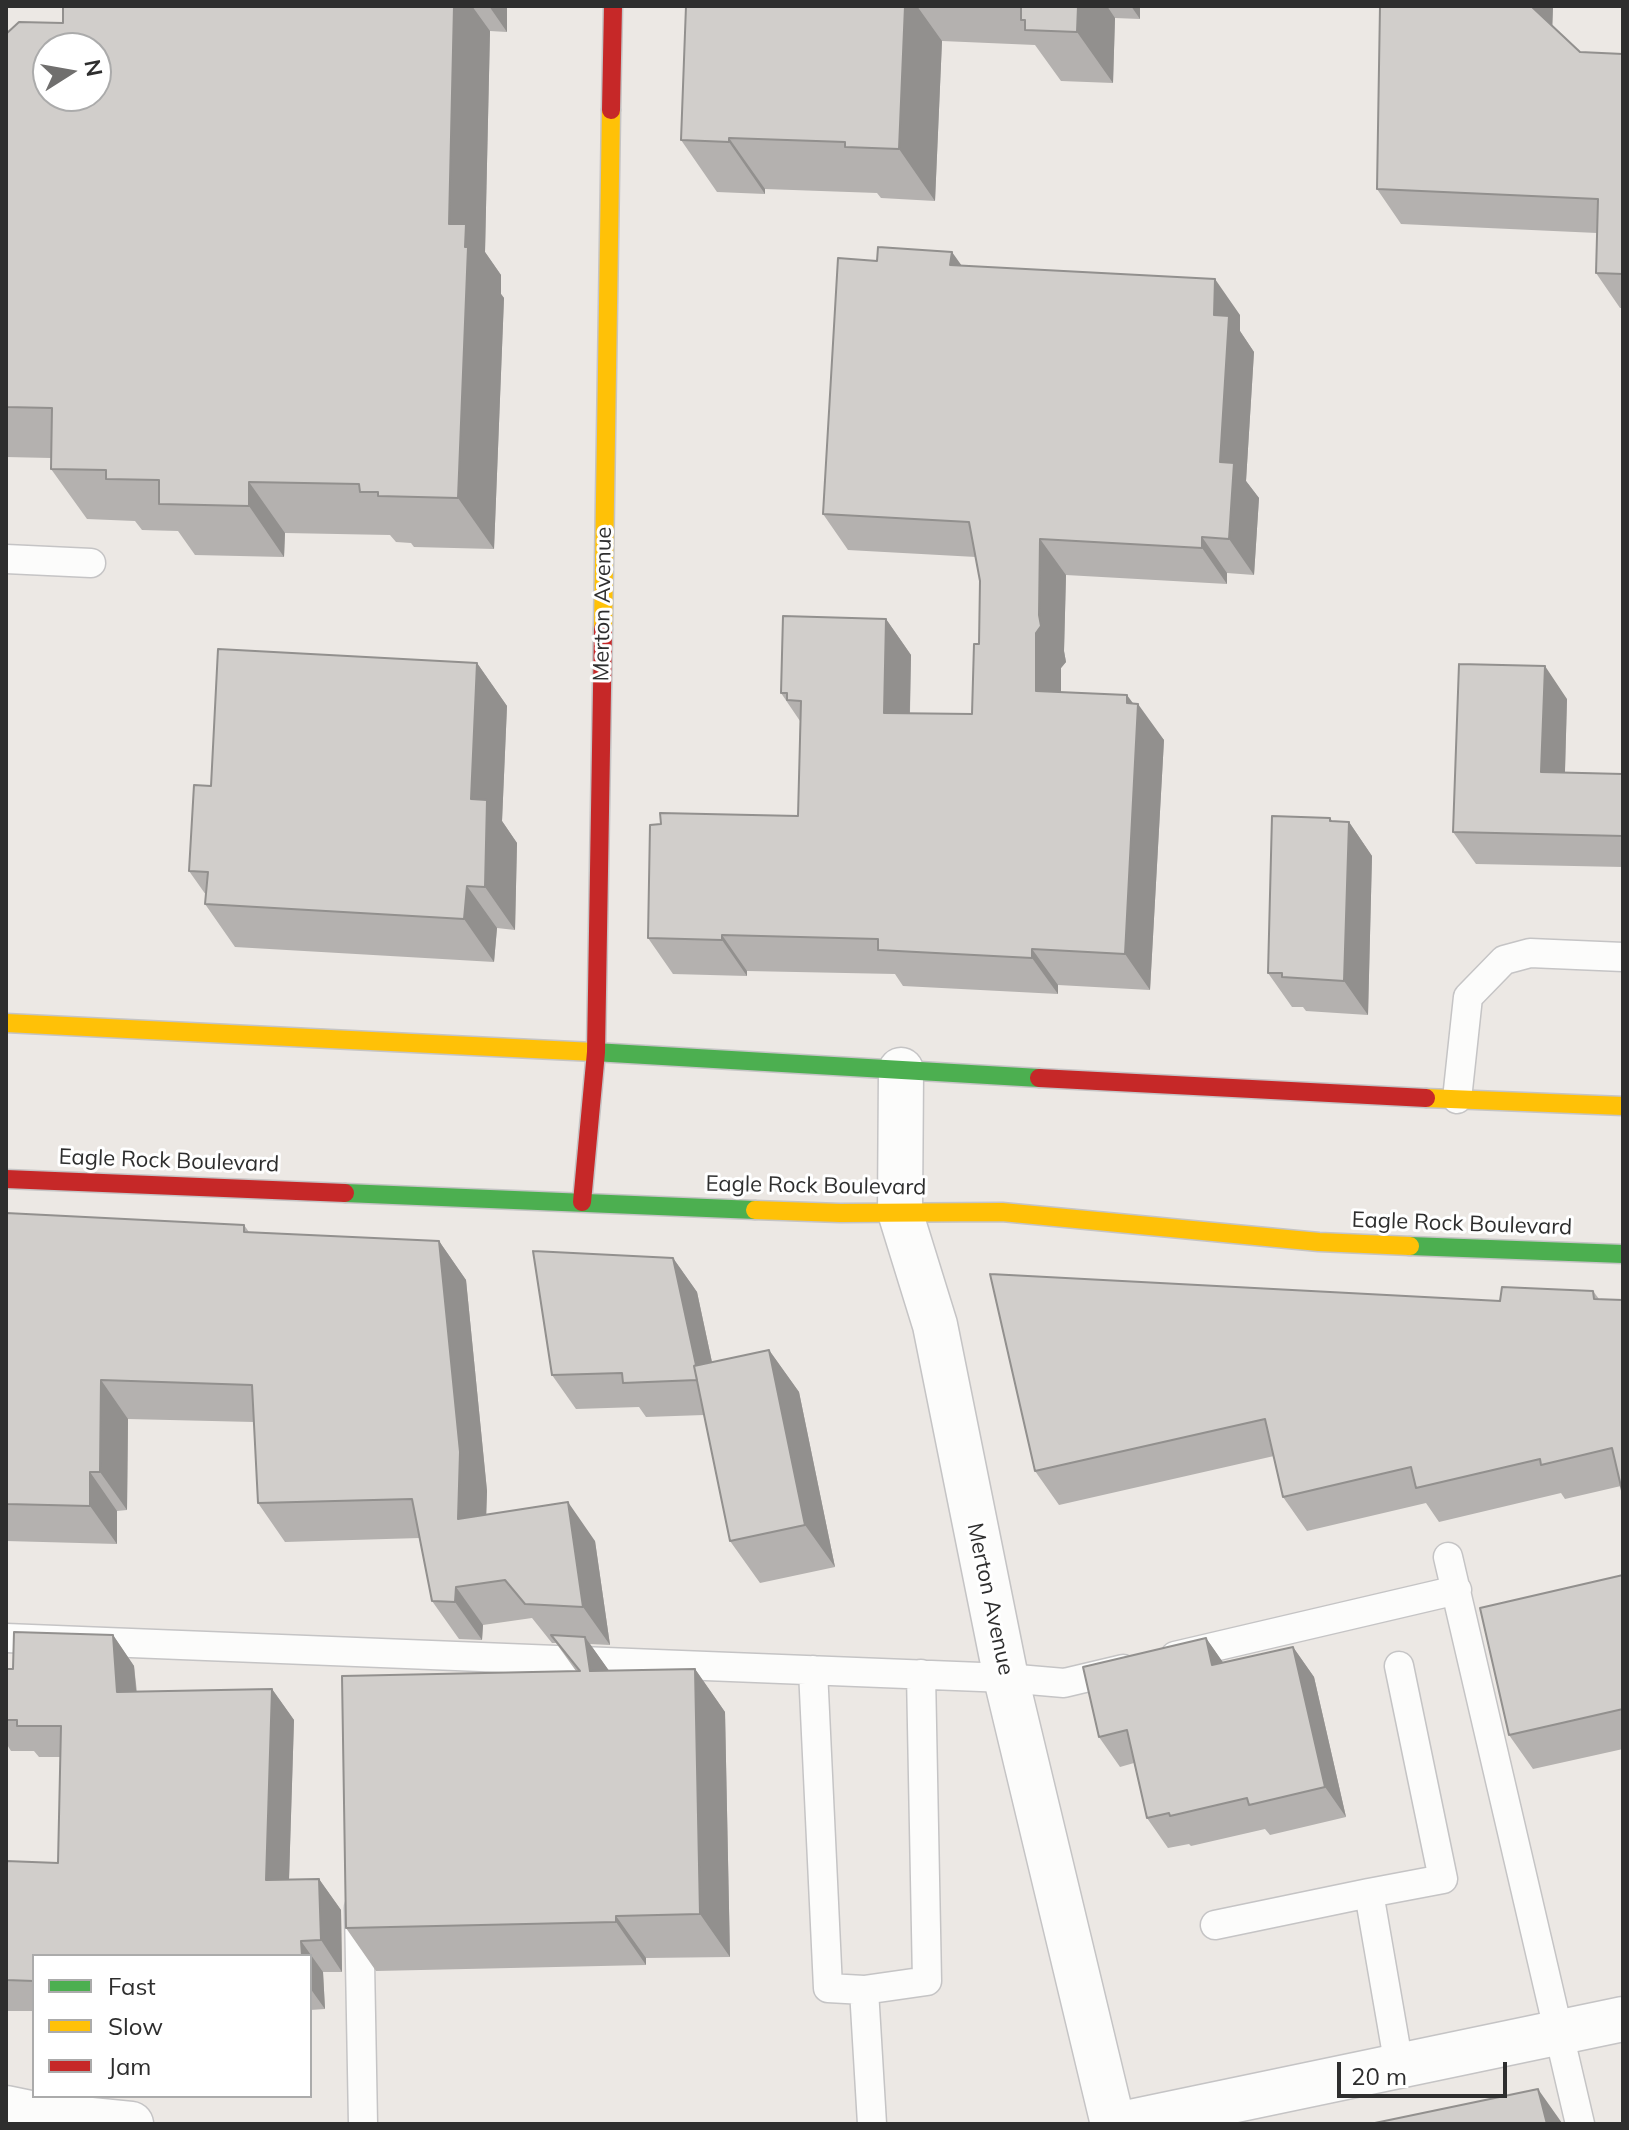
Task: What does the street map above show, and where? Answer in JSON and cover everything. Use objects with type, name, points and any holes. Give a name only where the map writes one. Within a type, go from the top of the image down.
[{"type":"main road","name":"Merton Avenue","points":[[582,1202],[596,1052],[613,6]]},
{"type":"main road","points":[[6,1023],[596,1052],[1225,1089],[1623,1106]]},
{"type":"main road","name":"Eagle Rock Boulevard","points":[[6,1179],[840,1213],[1002,1212],[1319,1242],[1623,1254]]},
{"type":"street","name":"Merton Avenue","points":[[901,1070],[900,1212],[935,1325],[1006,1678],[1113,2124]]},
{"type":"street","points":[[1121,2124],[1623,2019]]},
{"type":"street","points":[[6,2108],[131,2124]]},
{"type":"lane","points":[[6,559],[91,563]]},
{"type":"lane","points":[[1457,1099],[1468,997],[1504,960],[1530,953],[1623,957]]},
{"type":"lane","points":[[1448,1557],[1580,2124]]},
{"type":"lane","points":[[6,1638],[921,1674],[1064,1683],[1457,1590]]},
{"type":"lane","points":[[352,1652],[353,1683]]},
{"type":"lane","points":[[1215,1925],[1443,1879],[1399,1666]]},
{"type":"lane","points":[[813,1670],[828,1988],[864,1990],[927,1981],[921,1674]]},
{"type":"lane","points":[[358,1889],[363,2124]]},
{"type":"lane","points":[[1369,1893],[1399,2066]]},
{"type":"lane","points":[[864,1990],[872,2124]]},
{"type":"building","points":[[63,6],[454,6],[449,224],[466,224],[465,247],[468,247],[458,498],[378,496],[378,492],[360,492],[359,484],[249,482],[249,506],[159,504],[159,480],[106,479],[106,470],[51,469],[52,408],[6,407],[6,34],[19,22],[63,23]]},
{"type":"building","points":[[686,6],[905,6],[899,149],[845,147],[845,142],[729,138],[729,142],[681,140]]},
{"type":"building","points":[[1021,6],[1078,6],[1077,32],[1025,30]]},
{"type":"building","points":[[1380,6],[1531,6],[1580,52],[1623,54],[1623,274],[1596,273],[1598,199],[1377,189]]},
{"type":"building","points":[[878,247],[952,252],[950,265],[1215,279],[1214,315],[1229,316],[1220,462],[1234,463],[1229,539],[1202,537],[1202,548],[1040,539],[1041,626],[1036,633],[1036,691],[1127,695],[1127,703],[1138,704],[1125,954],[1032,949],[1032,958],[878,950],[878,939],[722,935],[722,940],[648,938],[650,825],[661,824],[660,813],[798,816],[801,701],[787,700],[787,693],[781,693],[783,616],[886,619],[884,713],[972,714],[974,644],[979,644],[980,581],[969,522],[823,514],[838,258],[877,261]]},
{"type":"building","points":[[218,649],[477,663],[471,799],[487,800],[485,887],[467,886],[464,919],[205,904],[208,872],[189,871],[194,785],[211,786]]},
{"type":"building","points":[[1459,664],[1545,666],[1541,772],[1623,774],[1623,836],[1453,832]]},
{"type":"building","points":[[1272,816],[1330,818],[1330,821],[1349,822],[1344,981],[1282,977],[1282,973],[1268,973]]},
{"type":"building","points":[[6,1213],[244,1225],[244,1232],[439,1241],[460,1452],[458,1519],[568,1502],[583,1607],[525,1604],[505,1580],[456,1587],[455,1602],[432,1601],[412,1499],[258,1503],[252,1385],[101,1380],[100,1472],[90,1472],[90,1506],[6,1504]]},
{"type":"building","points":[[533,1251],[673,1258],[697,1380],[623,1383],[622,1373],[552,1375]]},
{"type":"building","points":[[990,1274],[1500,1301],[1502,1287],[1593,1291],[1594,1299],[1623,1300],[1623,1495],[1612,1448],[1541,1465],[1540,1459],[1416,1488],[1411,1467],[1283,1497],[1265,1419],[1035,1471]]},
{"type":"building","points":[[769,1350],[805,1525],[730,1541],[694,1366]]},
{"type":"building","points":[[1623,1575],[1623,1709],[1509,1735],[1480,1608]]},
{"type":"building","points":[[14,1632],[113,1635],[117,1692],[272,1689],[266,1880],[319,1879],[321,1940],[301,1941],[302,1954],[32,1954],[32,1981],[6,1980],[6,1861],[58,1863],[61,1726],[17,1726],[17,1720],[6,1720],[6,1669],[13,1669]]},
{"type":"building","points":[[551,1635],[585,1637],[590,1671],[695,1669],[700,1914],[616,1916],[616,1922],[346,1928],[342,1676],[580,1671]]},
{"type":"building","points":[[1206,1638],[1212,1665],[1293,1647],[1325,1787],[1249,1805],[1247,1798],[1170,1816],[1169,1813],[1147,1818],[1127,1730],[1099,1737],[1083,1667]]},
{"type":"building","points":[[1538,2089],[1547,2124],[1370,2124]]},
{"type":"traffic: fast","points":[[594,1052],[1039,1078]]},
{"type":"traffic: fast","points":[[345,1193],[755,1210]]},
{"type":"traffic: fast","points":[[1410,1246],[1623,1254]]},
{"type":"traffic: slow","points":[[603,629],[611,110]]},
{"type":"traffic: slow","points":[[6,1023],[594,1052]]},
{"type":"traffic: slow","points":[[1426,1098],[1623,1106]]},
{"type":"traffic: slow","points":[[755,1210],[1002,1212],[1319,1242],[1410,1246]]},
{"type":"traffic: jam","points":[[611,110],[613,6]]},
{"type":"traffic: jam","points":[[582,1202],[596,1052],[603,629]]},
{"type":"traffic: jam","points":[[1039,1078],[1426,1098]]},
{"type":"traffic: jam","points":[[6,1179],[345,1193]]}]
